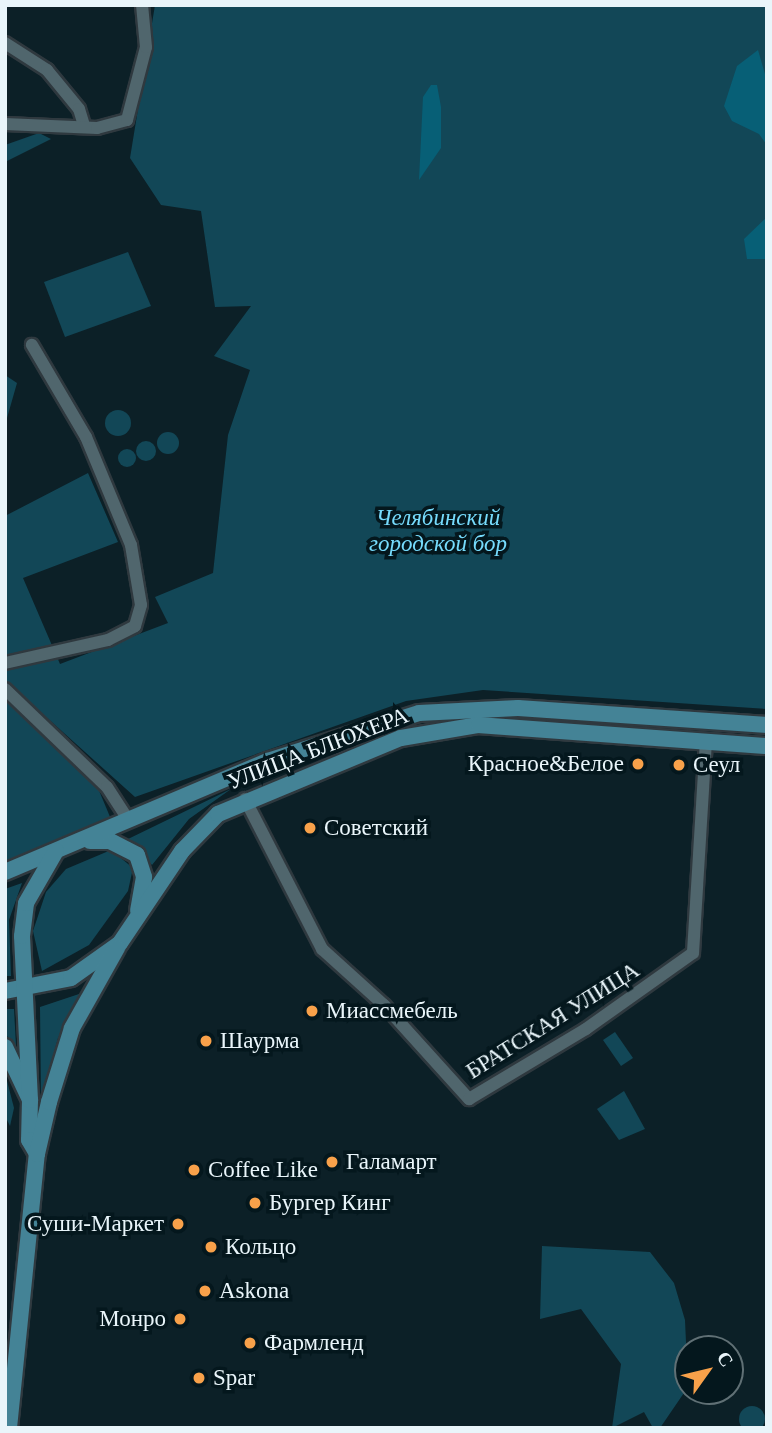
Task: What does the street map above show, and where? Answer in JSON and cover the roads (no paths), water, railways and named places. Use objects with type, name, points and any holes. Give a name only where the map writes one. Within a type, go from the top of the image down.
[{"type":"main road","name":"УЛИЦА БЛЮХЕРА","points":[[5,872],[268,761],[419,713],[518,708],[767,725]]},
{"type":"main road","name":"УЛИЦА БЛЮХЕРА","points":[[5,991],[26,990],[71,978],[120,943],[204,825],[245,799],[441,729],[479,725],[767,746]]},
{"type":"main road","points":[[82,841],[110,841],[137,855],[144,877],[138,916]]},
{"type":"main road","points":[[37,1154],[29,1140],[26,903],[56,851]]},
{"type":"main road","points":[[9,1428],[37,1154],[60,1058],[120,943]]},
{"type":"main road","points":[[5,1047],[30,1100]]},
{"type":"street","points":[[5,124],[84,124],[127,120],[146,47],[142,5]]},
{"type":"street","points":[[5,44],[47,70],[79,109],[84,124]]},
{"type":"street","points":[[5,663],[107,640],[135,626],[141,605],[131,545],[91,449],[32,345]]},
{"type":"street","points":[[5,689],[107,787],[129,821]]},
{"type":"street","name":"БРАТСКАЯ УЛИЦА","points":[[245,799],[322,948],[384,1005],[469,1099],[619,1007],[693,953],[706,742]]},
{"type":"place","name":"Красное&Белое","points":[[638,764]]},
{"type":"place","name":"Сеул","points":[[679,765]]},
{"type":"place","name":"Советский","points":[[310,828]]},
{"type":"place","name":"Миассмебель","points":[[312,1011]]},
{"type":"place","name":"Шаурма","points":[[206,1041]]},
{"type":"place","name":"Галамарт","points":[[332,1162]]},
{"type":"place","name":"Coffee Like","points":[[194,1170]]},
{"type":"place","name":"Бургер Кинг","points":[[255,1203]]},
{"type":"place","name":"Суши-Маркет","points":[[178,1224]]},
{"type":"place","name":"Кольцо","points":[[211,1247]]},
{"type":"place","name":"Askona","points":[[205,1291]]},
{"type":"place","name":"Монро","points":[[180,1319]]},
{"type":"place","name":"Фармленд","points":[[250,1343]]},
{"type":"place","name":"Spar","points":[[199,1378]]},
{"type":"park label","name":"Челябинский городской бор","points":[[438,531]]}]
